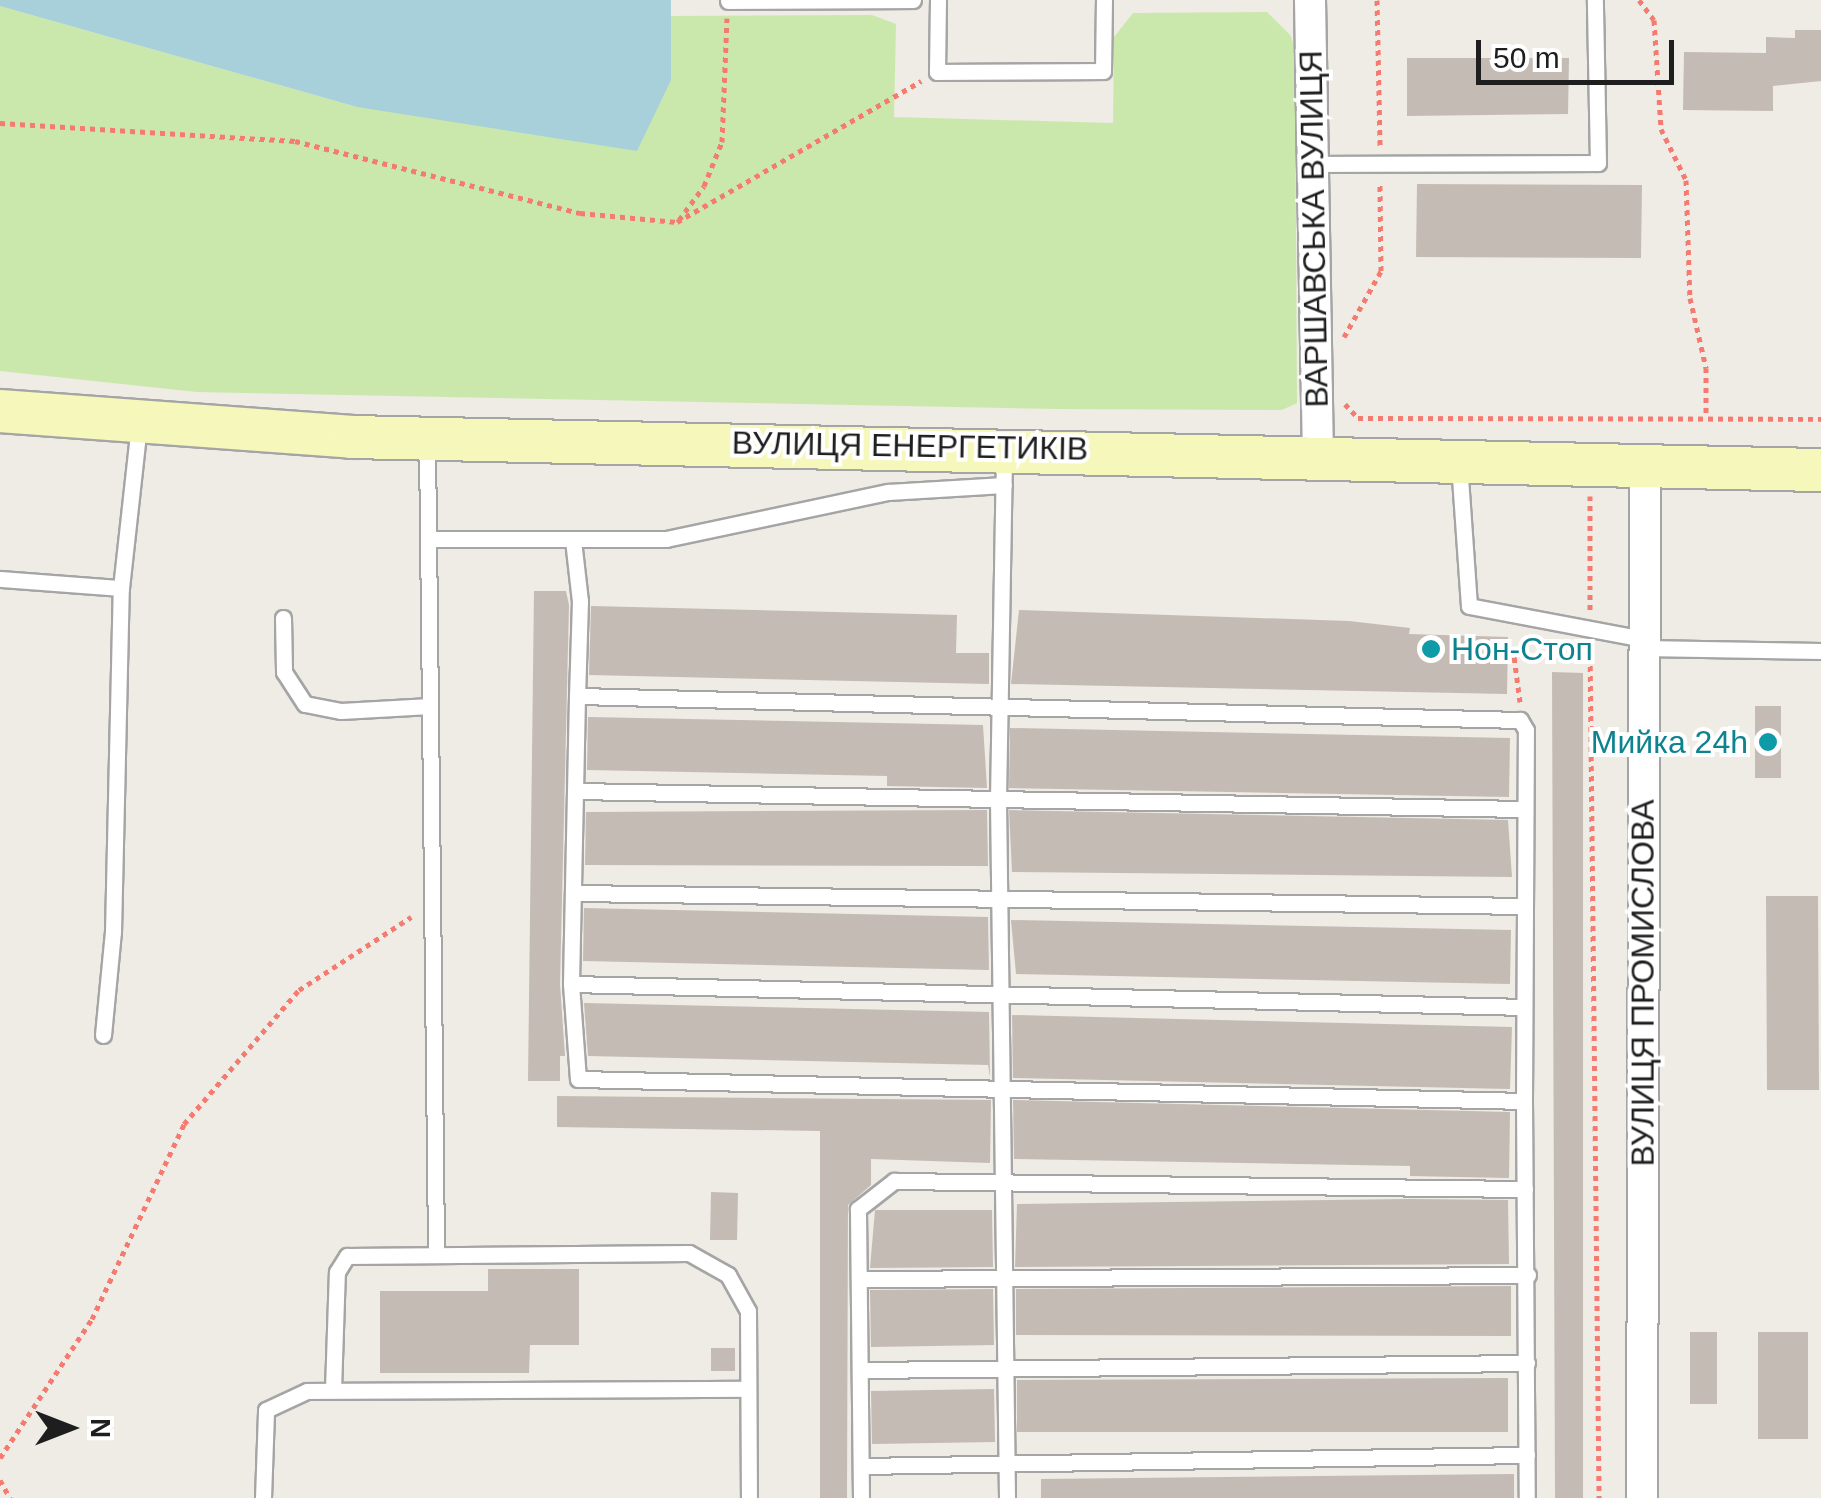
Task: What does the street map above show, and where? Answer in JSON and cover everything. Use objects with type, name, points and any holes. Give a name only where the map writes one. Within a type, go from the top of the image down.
[{"type":"main road","name":"ВУЛИЦЯ ЕНЕРГЕТИКІВ","points":[[0,410],[139,425],[1004,466],[1318,458],[1821,470]]},
{"type":"street","name":"ВАРШАВСЬКА ВУЛИЦЯ","points":[[1310,0],[1318,458]]},
{"type":"street","name":"ВУЛИЦЯ ПРОМИСЛОВА","points":[[1642,1498],[1645,467]]},
{"type":"lane","points":[[728,1],[913,0]]},
{"type":"lane","points":[[938,0],[937,72],[1104,71],[1104,0]]},
{"type":"lane","points":[[1312,164],[1598,162],[1595,0]]},
{"type":"lane","points":[[104,1034],[113,932],[121,588],[139,425]]},
{"type":"lane","points":[[427,438],[436,1253]]},
{"type":"lane","points":[[1459,463],[1469,606],[1643,644],[1821,652]]},
{"type":"lane","points":[[428,539],[666,538],[1004,466],[998,800],[1007,1498]]},
{"type":"lane","points":[[573,540],[580,601],[570,984],[573,1073],[584,1082],[1001,1086],[1524,1101]]},
{"type":"lane","points":[[0,579],[121,588]]},
{"type":"lane","points":[[283,618],[284,672],[305,704],[342,711],[430,706]]},
{"type":"lane","points":[[577,696],[1514,718],[1524,724],[1527,1498]]},
{"type":"lane","points":[[576,792],[1524,809]]},
{"type":"lane","points":[[573,893],[999,895],[1523,906]]},
{"type":"lane","points":[[570,984],[1523,1008]]},
{"type":"lane","points":[[861,1498],[858,1210],[894,1181],[1524,1188]]},
{"type":"lane","points":[[332,1390],[340,1263],[357,1254],[678,1251],[699,1257],[728,1275],[746,1301],[749,1498]]},
{"type":"lane","points":[[860,1279],[1528,1275]]},
{"type":"lane","points":[[860,1370],[1527,1363]]},
{"type":"lane","points":[[263,1498],[266,1410],[285,1396],[332,1390],[748,1389]]},
{"type":"lane","points":[[861,1466],[1527,1455]]},
{"type":"path","points":[[1639,0],[1654,20],[1662,129],[1686,180],[1690,298],[1706,368],[1706,417]]},
{"type":"path","points":[[678,222],[704,186],[722,142],[728,1]]},
{"type":"path","points":[[0,123],[295,142],[580,213],[678,222],[937,72]]},
{"type":"path","points":[[1338,396],[1358,418],[1821,419]]},
{"type":"path","points":[[1590,418],[1598,1498]]},
{"type":"path","points":[[1524,724],[1514,656],[1536,634]]},
{"type":"path","points":[[0,1458],[92,1319],[184,1124],[299,990],[377,934],[432,907]]},
{"type":"path","points":[[0,1480],[10,1498]]},
{"type":"green space","points":[[0,6],[357,107],[671,80],[671,16],[872,15],[896,24],[894,117],[1113,123],[1114,37],[1133,13],[1267,12],[1291,36],[1295,52],[1297,403],[1282,410],[1058,409],[197,392],[0,371]]},
{"type":"water","points":[[0,0],[671,0],[671,80],[637,151],[357,107],[0,6]]},
{"type":"building","points":[[1795,30],[1821,30],[1821,81],[1773,86],[1773,111],[1683,110],[1684,52],[1766,53],[1766,37],[1795,38]]},
{"type":"building","points":[[1407,58],[1569,58],[1568,114],[1407,116]]},
{"type":"building","points":[[1417,184],[1642,185],[1641,258],[1416,257]]},
{"type":"building","points":[[534,591],[566,591],[569,605],[560,984],[565,1056],[560,1056],[560,1081],[528,1081]]},
{"type":"building","points":[[591,606],[957,615],[956,653],[989,653],[989,684],[589,675]]},
{"type":"building","points":[[1019,610],[1349,621],[1410,628],[1409,634],[1508,637],[1507,694],[1011,684]]},
{"type":"building","points":[[1552,672],[1583,673],[1583,1498],[1555,1498]]},
{"type":"building","name":"Мийка 24һ","points":[[1755,706],[1781,706],[1781,778],[1755,778]]},
{"type":"building","points":[[588,717],[983,725],[987,788],[887,786],[887,776],[587,770]]},
{"type":"building","points":[[1010,728],[1510,738],[1509,797],[1009,788]]},
{"type":"building","points":[[987,810],[988,866],[585,865],[586,812]]},
{"type":"building","points":[[1009,810],[1508,820],[1512,877],[1012,872]]},
{"type":"building","points":[[1766,896],[1818,896],[1819,1090],[1767,1090]]},
{"type":"building","points":[[584,908],[988,917],[989,970],[583,961]]},
{"type":"building","points":[[1011,920],[1511,930],[1510,984],[1016,974]]},
{"type":"building","points":[[584,1003],[989,1012],[990,1077],[988,1065],[588,1056]]},
{"type":"building","points":[[1012,1015],[1512,1027],[1510,1089],[1013,1078]]},
{"type":"building","points":[[557,1096],[991,1100],[990,1163],[871,1159],[871,1185],[848,1205],[847,1498],[820,1498],[820,1131],[557,1127]]},
{"type":"building","points":[[1013,1100],[1510,1112],[1509,1178],[1410,1176],[1410,1166],[1014,1159]]},
{"type":"building","points":[[711,1192],[738,1193],[737,1240],[710,1240]]},
{"type":"building","points":[[1508,1200],[1509,1264],[1015,1267],[1017,1204]]},
{"type":"building","points":[[875,1210],[992,1210],[993,1267],[870,1268]]},
{"type":"building","points":[[488,1269],[579,1269],[579,1345],[530,1345],[529,1373],[380,1373],[380,1291],[488,1291]]},
{"type":"building","points":[[1511,1286],[1511,1336],[1016,1335],[1016,1289]]},
{"type":"building","points":[[993,1289],[994,1345],[871,1347],[870,1290]]},
{"type":"building","points":[[1690,1332],[1717,1332],[1717,1404],[1690,1404]]},
{"type":"building","points":[[1758,1332],[1808,1332],[1808,1439],[1758,1439]]},
{"type":"building","points":[[711,1348],[735,1348],[735,1371],[711,1371]]},
{"type":"building","points":[[1508,1378],[1508,1432],[1017,1432],[1017,1380]]},
{"type":"building","points":[[994,1389],[995,1442],[872,1444],[871,1391]]},
{"type":"building","points":[[1514,1474],[1514,1498],[1041,1498],[1041,1479]]},
{"type":"place","name":"Нон-Стоп","points":[[1431,649]]},
{"type":"place","name":"Мийка 24һ","points":[[1768,742]]}]
